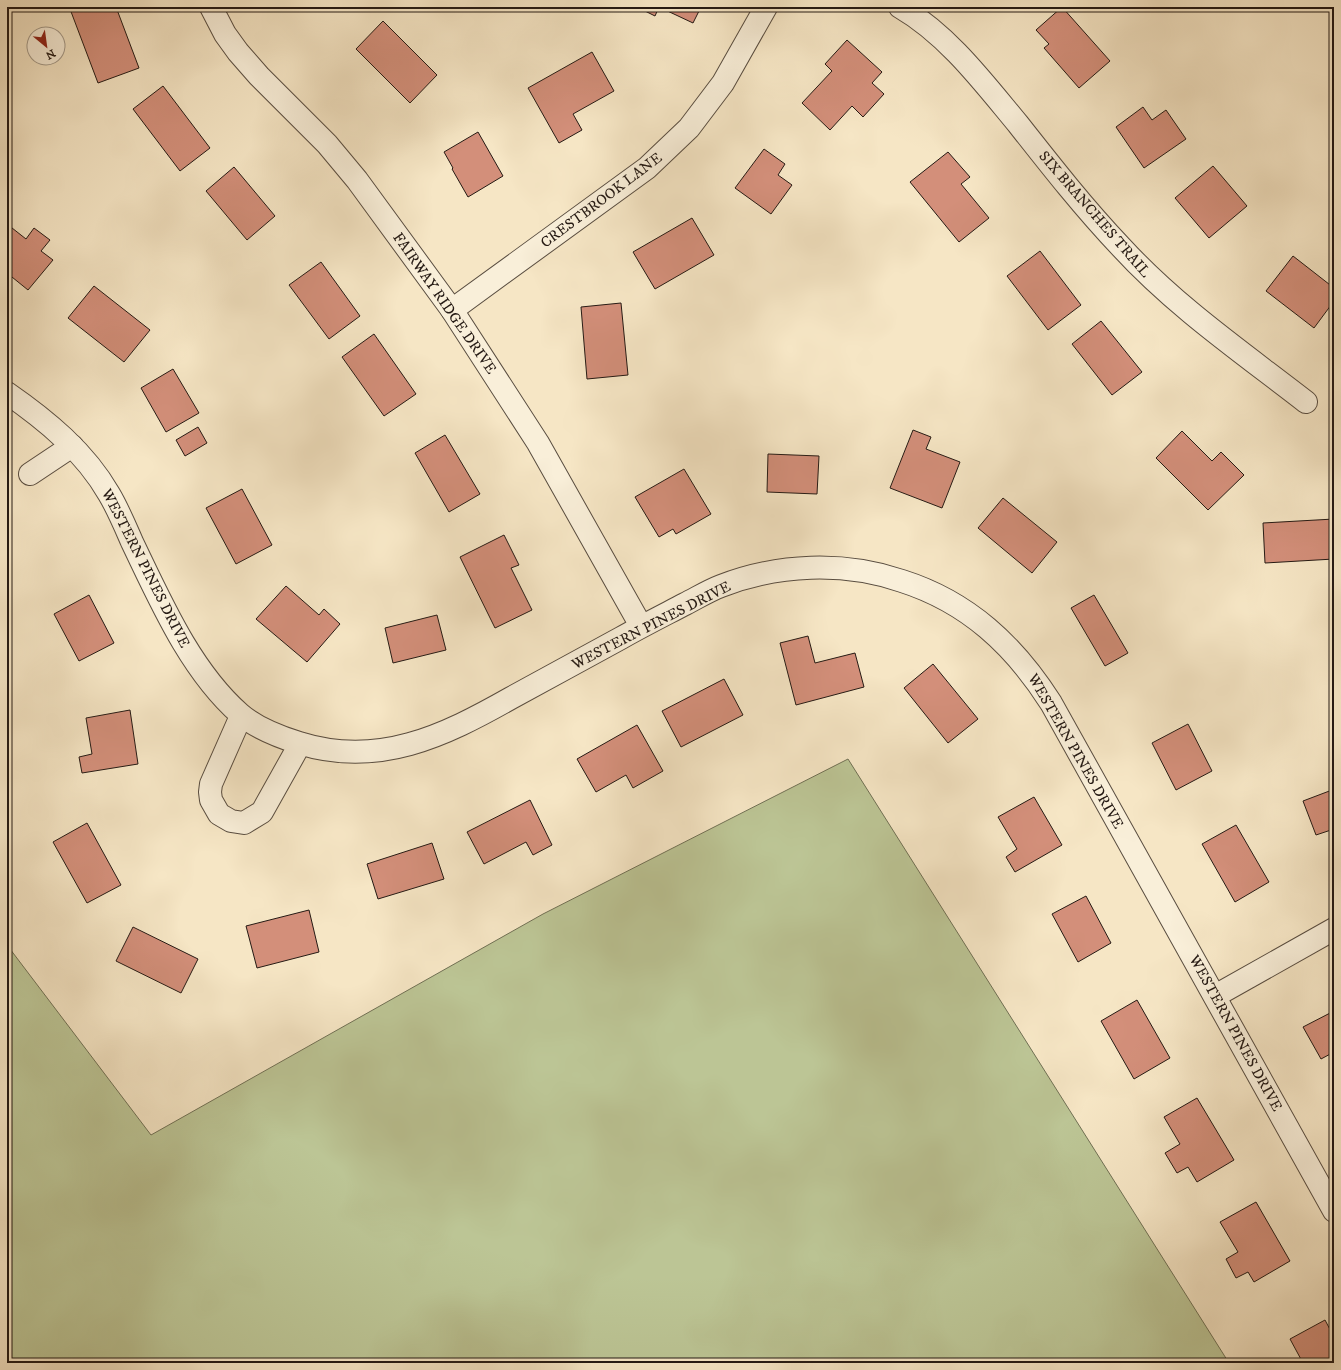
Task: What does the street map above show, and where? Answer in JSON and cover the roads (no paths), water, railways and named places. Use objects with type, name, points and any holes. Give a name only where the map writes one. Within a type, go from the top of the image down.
[{"type":"street","name":"FAIRWAY RIDGE DRIVE","points":[[211,7],[225,34],[238,52],[259,76],[328,144],[357,180],[452,310],[538,443],[641,626]]},
{"type":"street","name":"CRESTBROOK LANE","points":[[452,310],[647,168],[689,128],[723,83],[766,7]]},
{"type":"street","name":"SIX BRANCHES TRAIL","points":[[900,7],[935,32],[964,61],[1088,211],[1146,274],[1213,331],[1306,402]]},
{"type":"street","name":"WESTERN PINES DRIVE","points":[[7,393],[33,411],[72,446],[94,471],[110,496],[174,628],[199,667],[241,716],[270,732],[300,744],[341,751],[368,751],[394,748],[417,743],[476,718],[641,626],[720,586],[761,574],[803,568],[846,568],[884,575],[919,586],[963,611],[983,624],[1007,644],[1032,673],[1051,703],[1334,1211]]},
{"type":"street","points":[[30,474],[72,446]]},
{"type":"street","points":[[241,716],[211,784],[211,800],[214,807],[224,818],[244,823],[262,812],[300,744]]},
{"type":"street","points":[[1215,996],[1334,928]]}]
